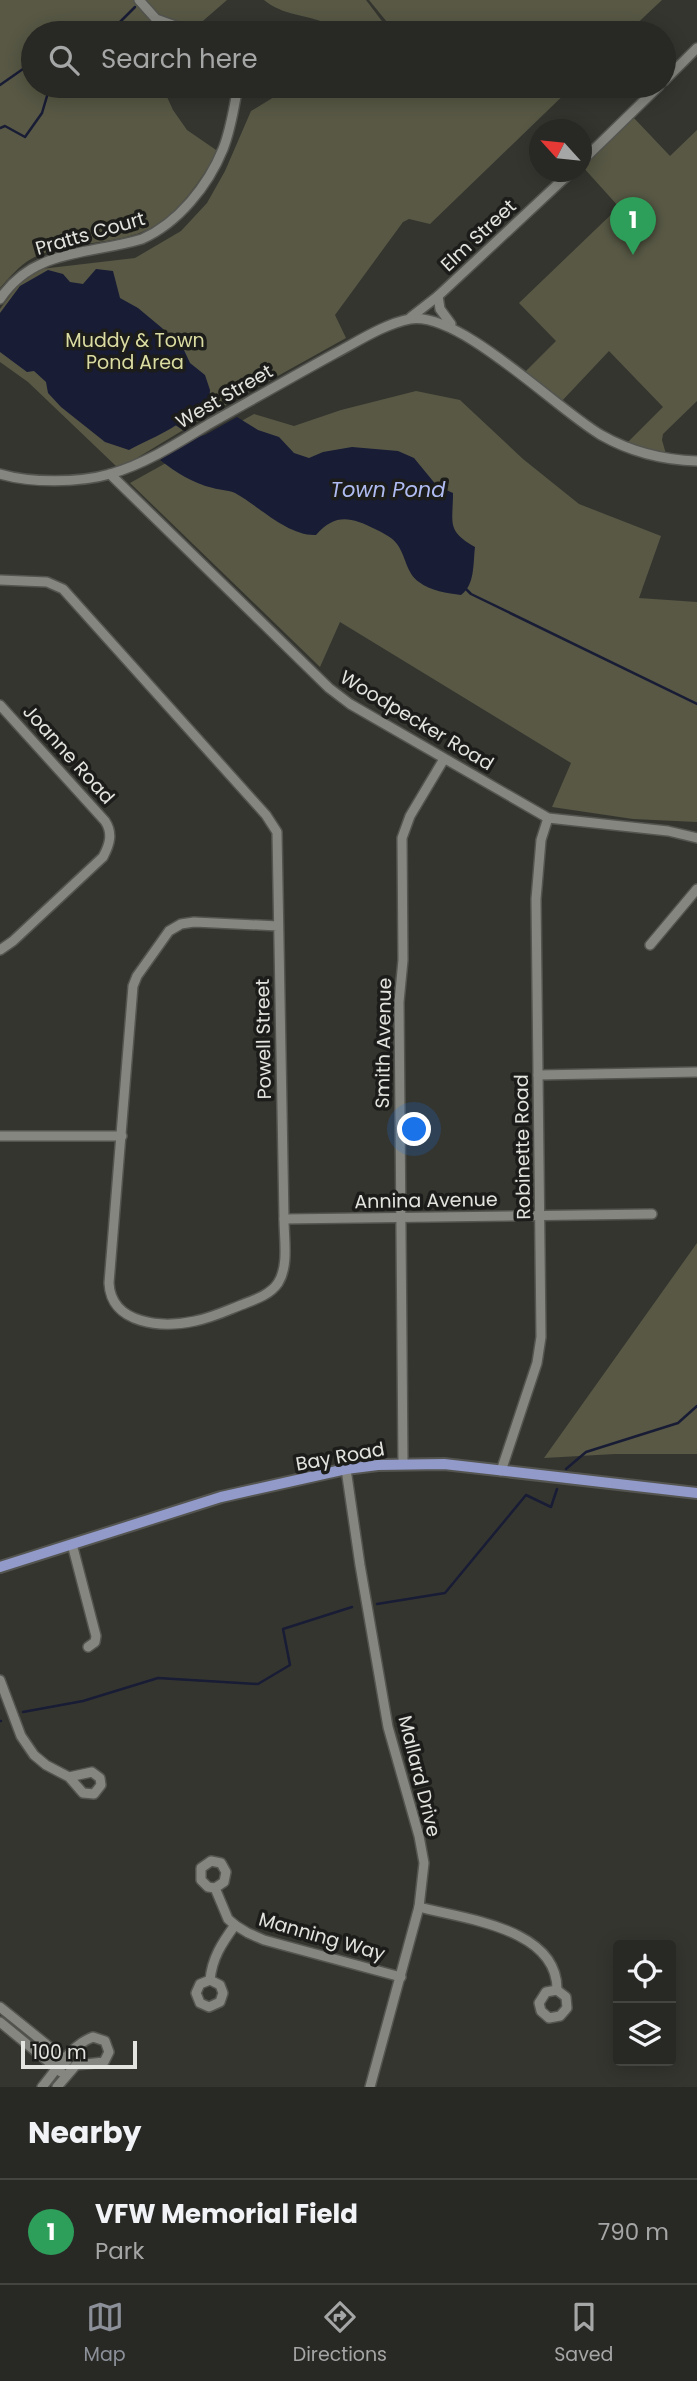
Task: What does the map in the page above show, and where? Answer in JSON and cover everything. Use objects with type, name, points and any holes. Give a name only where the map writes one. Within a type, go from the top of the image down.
[{"type":"main road","name":"Bay Road","points":[[0,1567],[221,1497],[346,1469],[403,1463],[444,1464],[697,1493]]},
{"type":"street","points":[[139,0],[156,19],[162,21]]},
{"type":"street","points":[[676,69],[697,48]]},
{"type":"street","name":"Pratts Court","points":[[0,299],[19,277],[37,264],[142,239],[173,219],[192,199],[216,165],[225,146],[235,98]]},
{"type":"street","points":[[592,151],[647,98]]},
{"type":"street","name":"Elm Street","points":[[407,320],[438,296],[560,182]]},
{"type":"street","points":[[438,296],[441,313],[457,330],[601,435],[651,455],[697,461]]},
{"type":"street","points":[[407,320],[433,320],[457,330]]},
{"type":"street","name":"West Street","points":[[0,474],[55,480],[110,474],[174,445],[340,351],[407,320]]},
{"type":"street","name":"Woodpecker Road","points":[[110,474],[335,694],[548,818],[668,831],[697,838]]},
{"type":"street","points":[[0,485],[12,477]]},
{"type":"street","name":"Powell Street","points":[[0,580],[47,582],[63,589],[270,819],[278,837],[284,1219],[282,1273],[277,1284],[268,1293],[219,1314],[169,1324],[130,1317],[112,1301],[109,1283],[133,986],[163,939],[177,925],[188,922],[278,926]]},
{"type":"street","name":"Joanne Road","points":[[0,705],[105,821],[110,843],[103,857],[0,950]]},
{"type":"street","name":"Smith Avenue","points":[[403,1463],[399,1002],[403,960],[401,844],[410,816],[444,759]]},
{"type":"street","name":"Robinette Road","points":[[501,1471],[540,1350],[541,1216],[536,890],[541,840],[548,818]]},
{"type":"street","points":[[650,945],[697,889]]},
{"type":"street","points":[[538,1075],[697,1072]]},
{"type":"street","points":[[0,1136],[122,1136]]},
{"type":"street","name":"Annina Avenue","points":[[284,1219],[652,1214]]},
{"type":"street","name":"Mallard Drive","points":[[346,1469],[388,1727],[424,1863],[419,1907],[370,2087]]},
{"type":"street","points":[[72,1544],[96,1636],[96,1642],[88,1647]]},
{"type":"street","points":[[0,1680],[27,1746],[46,1765],[69,1777]]},
{"type":"street","name":"Manning Way","points":[[215,1888],[225,1912],[235,1926],[264,1940],[401,1977]]},
{"type":"street","points":[[419,1907],[501,1928],[527,1939],[550,1963],[556,1976],[557,1990]]},
{"type":"street","name":"Manning Way","points":[[209,1980],[216,1952],[235,1926]]},
{"type":"street","points":[[0,2007],[74,2066]]},
{"type":"street","points":[[0,2022],[66,2076]]},
{"type":"street","points":[[42,2087],[74,2049],[90,2038],[106,2041],[109,2052],[104,2062],[74,2066],[57,2087]]},
{"type":"green space","points":[[0,0],[227,0],[203,21],[21,21],[21,98],[168,98],[187,130],[219,152],[181,204],[151,228],[122,238],[75,245],[45,253],[22,265],[0,288]]},
{"type":"green space","points":[[264,0],[366,0],[382,21],[320,21],[271,5]]},
{"type":"green space","points":[[369,0],[662,0],[640,21],[386,21]]},
{"type":"green space","name":"Muddy & Town Pond Area","points":[[272,98],[561,98],[539,119],[529,119],[529,128],[430,224],[409,219],[403,222],[335,315],[346,338],[213,412],[127,464],[117,467],[28,382],[0,362],[0,309],[21,281],[41,269],[135,258],[181,231],[207,203],[225,171],[251,111]]},
{"type":"green space","points":[[633,117],[670,156],[697,130],[697,401],[663,434],[666,454],[627,443],[663,407],[609,351],[560,403],[523,374],[556,341],[519,303],[619,207],[592,177],[592,156]]},
{"type":"green space","points":[[416,391],[460,400],[523,459],[579,504],[661,536],[639,598],[697,602],[697,822],[633,819],[552,807],[571,763],[340,622],[320,667],[130,483],[254,414],[294,426],[341,410]]},
{"type":"green space","points":[[697,1243],[697,1454],[615,1454],[544,1458]]},
{"type":"water","points":[[96,269],[113,271],[120,298],[138,308],[184,350],[190,363],[205,375],[210,390],[209,403],[196,407],[174,426],[129,450],[105,442],[61,407],[48,393],[46,382],[34,371],[27,372],[0,352],[0,313],[20,286],[48,270],[63,274],[70,282],[83,284]]},
{"type":"water","name":"Town Pond","points":[[237,417],[258,430],[279,437],[294,453],[309,458],[323,452],[352,447],[398,451],[414,458],[437,486],[453,493],[452,519],[455,531],[475,547],[472,574],[466,591],[461,595],[423,585],[411,574],[395,542],[366,525],[344,519],[330,523],[316,535],[294,531],[235,493],[191,480],[160,460],[190,439],[205,435]]},
{"type":"waterway","points":[[121,21],[135,7]]},
{"type":"waterway","points":[[0,85],[21,70]]},
{"type":"waterway","points":[[0,128],[5,126],[25,137],[42,113],[46,98]]},
{"type":"waterway","points":[[176,424],[185,430]]},
{"type":"waterway","points":[[465,588],[471,594],[697,704]]},
{"type":"waterway","points":[[566,1469],[586,1452],[678,1423],[697,1406]]},
{"type":"waterway","points":[[377,1604],[445,1593],[526,1495],[551,1507],[557,1489]]},
{"type":"waterway","points":[[23,1712],[83,1701],[158,1678],[258,1684],[290,1665],[283,1629],[352,1607]]},
{"type":"place","name":"VFW Memorial Field","points":[[633,255]]}]
